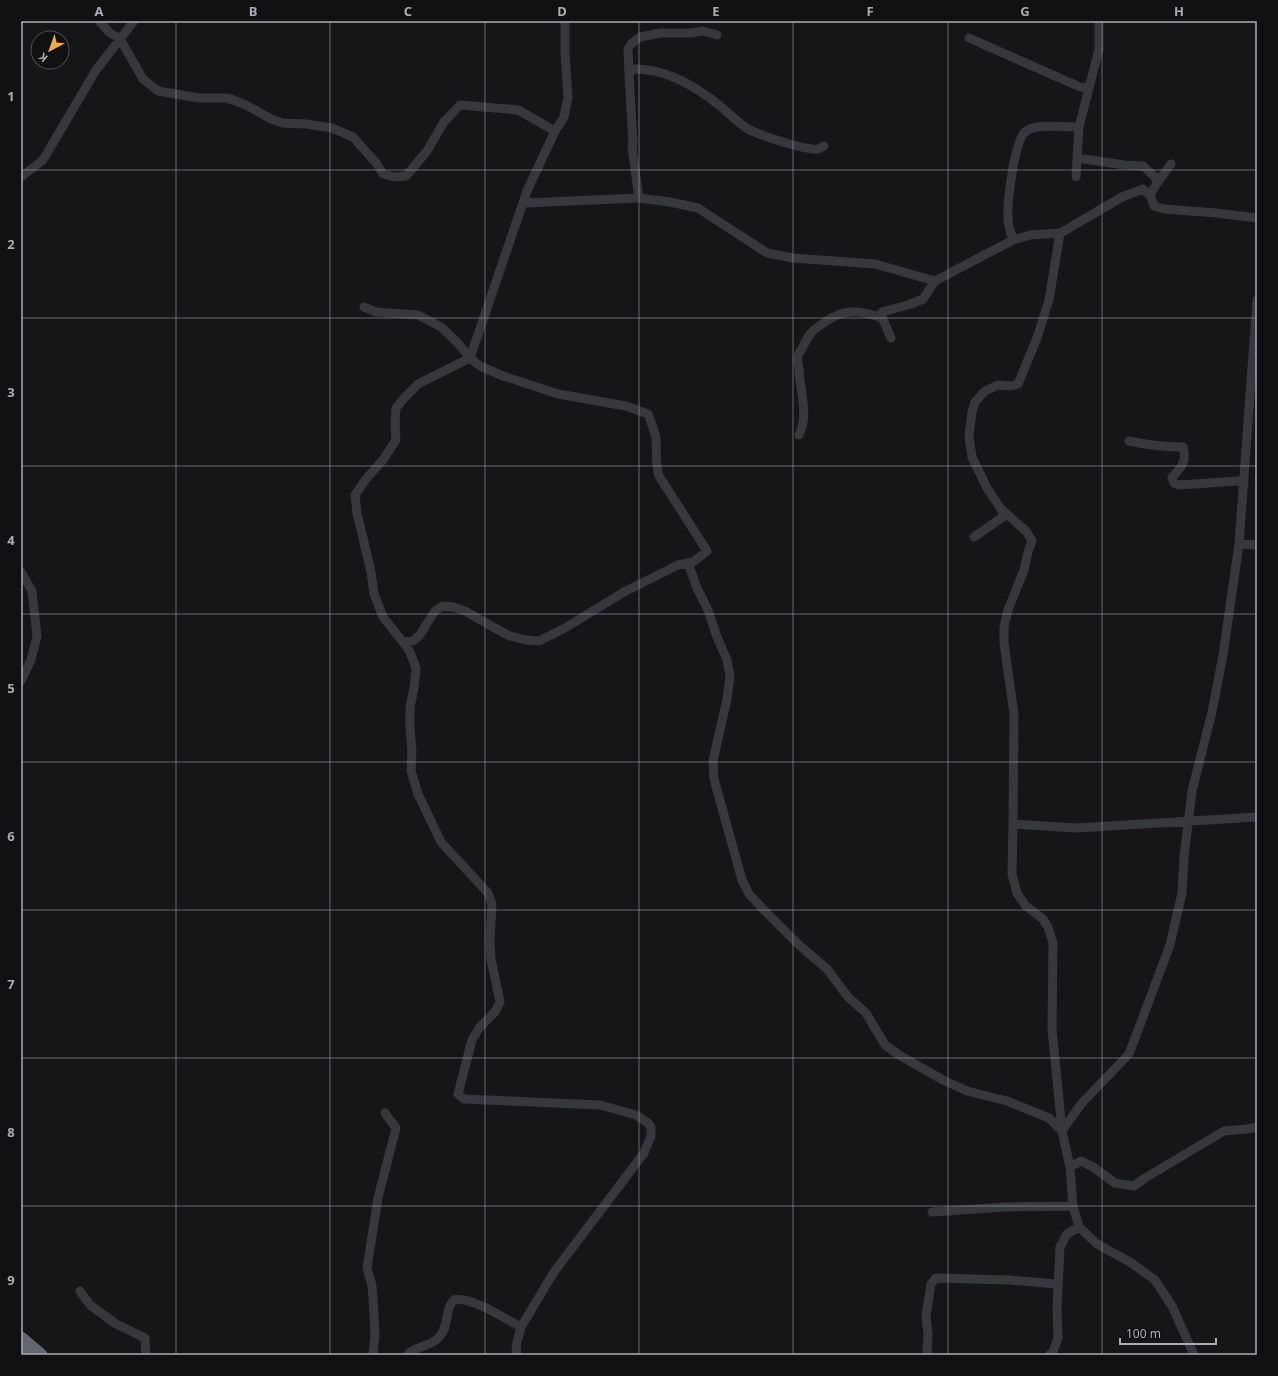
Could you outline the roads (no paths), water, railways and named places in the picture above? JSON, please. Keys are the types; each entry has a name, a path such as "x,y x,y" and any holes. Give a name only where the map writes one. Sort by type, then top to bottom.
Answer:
{"highway":[{"path":"21,1338 41,1355"},
{"path":"21,1352 24,1355"}],"street":[{"path":"99,21 109,32 120,39 143,79 158,91 199,98 228,98 246,104 271,119 283,123 306,124 332,128 353,137 377,164 383,174 395,177 406,176 427,151 444,122 460,105 518,110 555,131"},
{"path":"21,177 43,160 96,70 134,21"},
{"path":"517,1355 516,1346 521,1327 554,1272 644,1153 651,1136 651,1127 648,1123 636,1115 600,1105 464,1099 458,1094 472,1040 479,1028 495,1012 500,1002 491,959 490,942 492,904 488,893 441,842 418,794 411,772 412,751 410,729 410,707 416,668 410,652 383,617 374,594 372,572 357,513 355,495 366,479 383,460 396,440 396,408 404,397 418,384 470,358 527,191 555,131 564,117 568,97 565,54 565,21"},
{"path":"1076,177 1079,128 1099,49 1099,21"},
{"path":"639,198 632,148 633,144 627,60 628,49 640,36 661,32 691,33 703,31 717,35"},
{"path":"969,38 1080,87 1088,88"},
{"path":"628,74 631,70 636,68 658,71 673,76 700,91 748,129 799,146 818,149 824,146"},
{"path":"1013,240 1008,220 1010,193 1017,146 1025,131 1035,126 1079,128"},
{"path":"1077,158 1143,166 1156,177 1157,183"},
{"path":"1150,195 1157,183 1172,164"},
{"path":"891,338 882,318 882,312 923,299 936,281 1013,240 1030,235 1060,232 1122,197 1143,189 1150,195 1154,206 1164,210 1216,213 1257,218"},
{"path":"524,202 639,198 670,202 698,208 767,253 793,258 876,264 936,281"},
{"path":"1060,232 1049,300 1038,338 1018,384 1012,386 998,385 985,391 975,402 969,435 972,457 987,488 1001,509 1026,531 1032,541 1024,570 1008,610 1004,627 1004,643 1014,714 1012,874 1017,893 1024,905 1043,919 1048,927 1054,943 1052,1029 1062,1131 1070,1167 1073,1206 1079,1227 1097,1244 1130,1262 1155,1280 1172,1306 1194,1355"},
{"path":"1062,1131 1081,1104 1129,1054 1170,945 1182,893 1192,791 1212,712 1223,656 1239,544 1256,346 1257,300"},
{"path":"364,307 376,312 418,315 441,327 457,342 470,358 480,366 503,376 558,394 626,406 648,414 653,425 656,439 656,468 659,476 707,551 693,562 678,565 624,592 565,628 539,641 526,640 510,636 465,610 442,606 434,612 420,635 413,641 403,642"},
{"path":"799,435 802,428 804,404 799,377 798,357 806,339 813,329 830,318 848,312 861,311 882,318"},
{"path":"1129,441 1169,447 1183,447 1185,454 1184,461 1172,477 1174,483 1179,485 1238,481 1244,482"},
{"path":"974,537 1007,514"},
{"path":"1239,544 1257,545"},
{"path":"688,563 727,660 730,676 727,699 713,762 714,780 742,880 749,894 788,934 827,969 848,997 866,1012 885,1045 967,1092 1007,1101 1049,1118 1062,1131"},
{"path":"21,572 32,591 37,636 31,660 21,681"},
{"path":"1013,824 1076,828 1257,817"},
{"path":"373,1355 375,1335 374,1298 367,1268 378,1198 396,1128 386,1113"},
{"path":"1070,1167 1081,1161 1093,1167 1115,1183 1134,1186 1224,1131 1257,1128"},
{"path":"932,1212 1005,1207 1073,1206"},
{"path":"1049,1355 1053,1352 1058,1338 1056,1320 1060,1246 1067,1234 1079,1227"},
{"path":"929,1355 927,1351 928,1334 926,1316 931,1284 936,1278 1009,1280 1058,1284"},
{"path":"80,1290 90,1305 95,1309 116,1324 145,1338 146,1355"},
{"path":"406,1355 409,1352 439,1338 444,1330 449,1307 454,1300 460,1299 483,1307 521,1327"}]}
